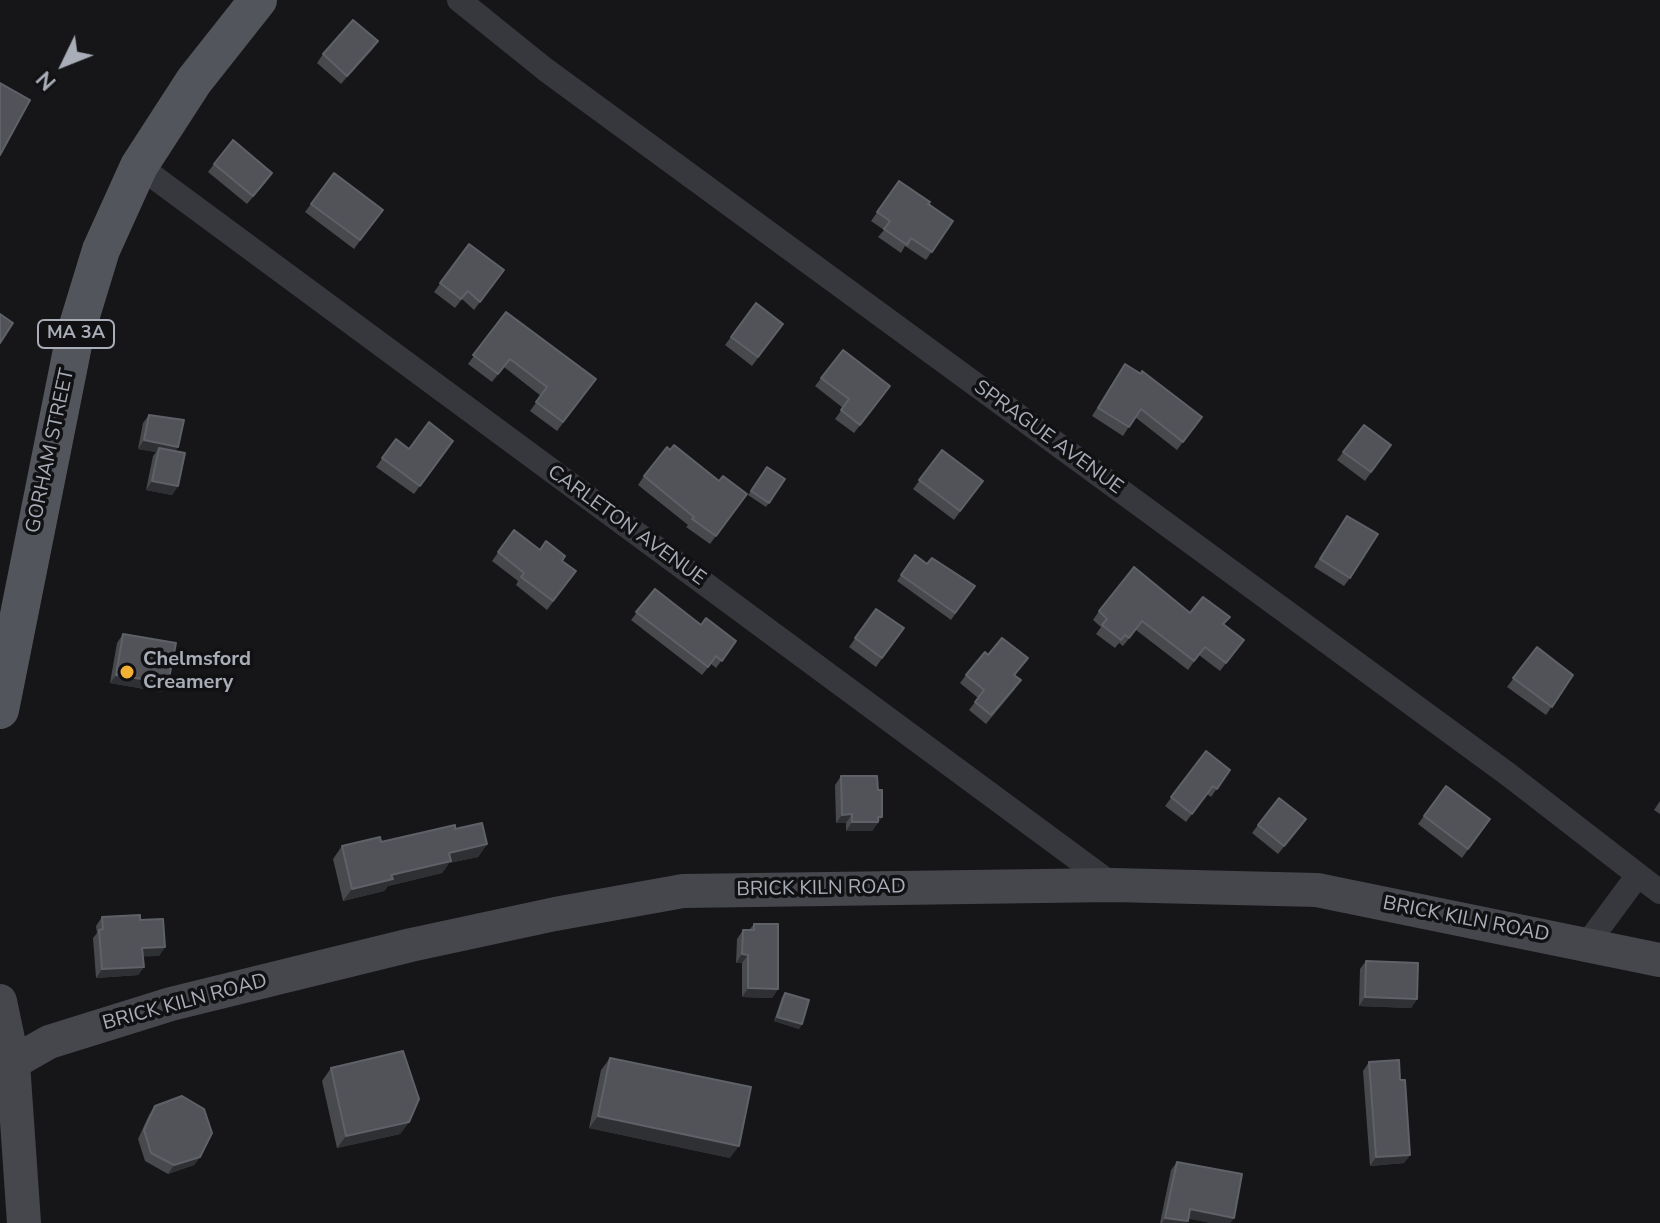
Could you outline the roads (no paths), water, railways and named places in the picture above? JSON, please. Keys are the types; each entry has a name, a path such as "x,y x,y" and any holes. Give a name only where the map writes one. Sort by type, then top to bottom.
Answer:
{"main road":[{"name":"GORHAM STREET","path":"0,710 75,335 101,250 139,166 194,81 258,0"}],"street":[{"name":"SPRAGUE AVENUE","path":"459,0 546,70 1509,775 1660,892"},
{"name":"CARLETON AVENUE","path":"139,166 1113,885"},
{"path":"1587,944 1638,875"},
{"name":"BRICK KILN ROAD","path":"7,1066 49,1042 171,1004 411,945 683,891 1113,885 1317,890 1660,960"},
{"path":"0,1001 24,1223"}],"place":[{"name":"Chelmsford Creamery","path":"127,672"}]}
